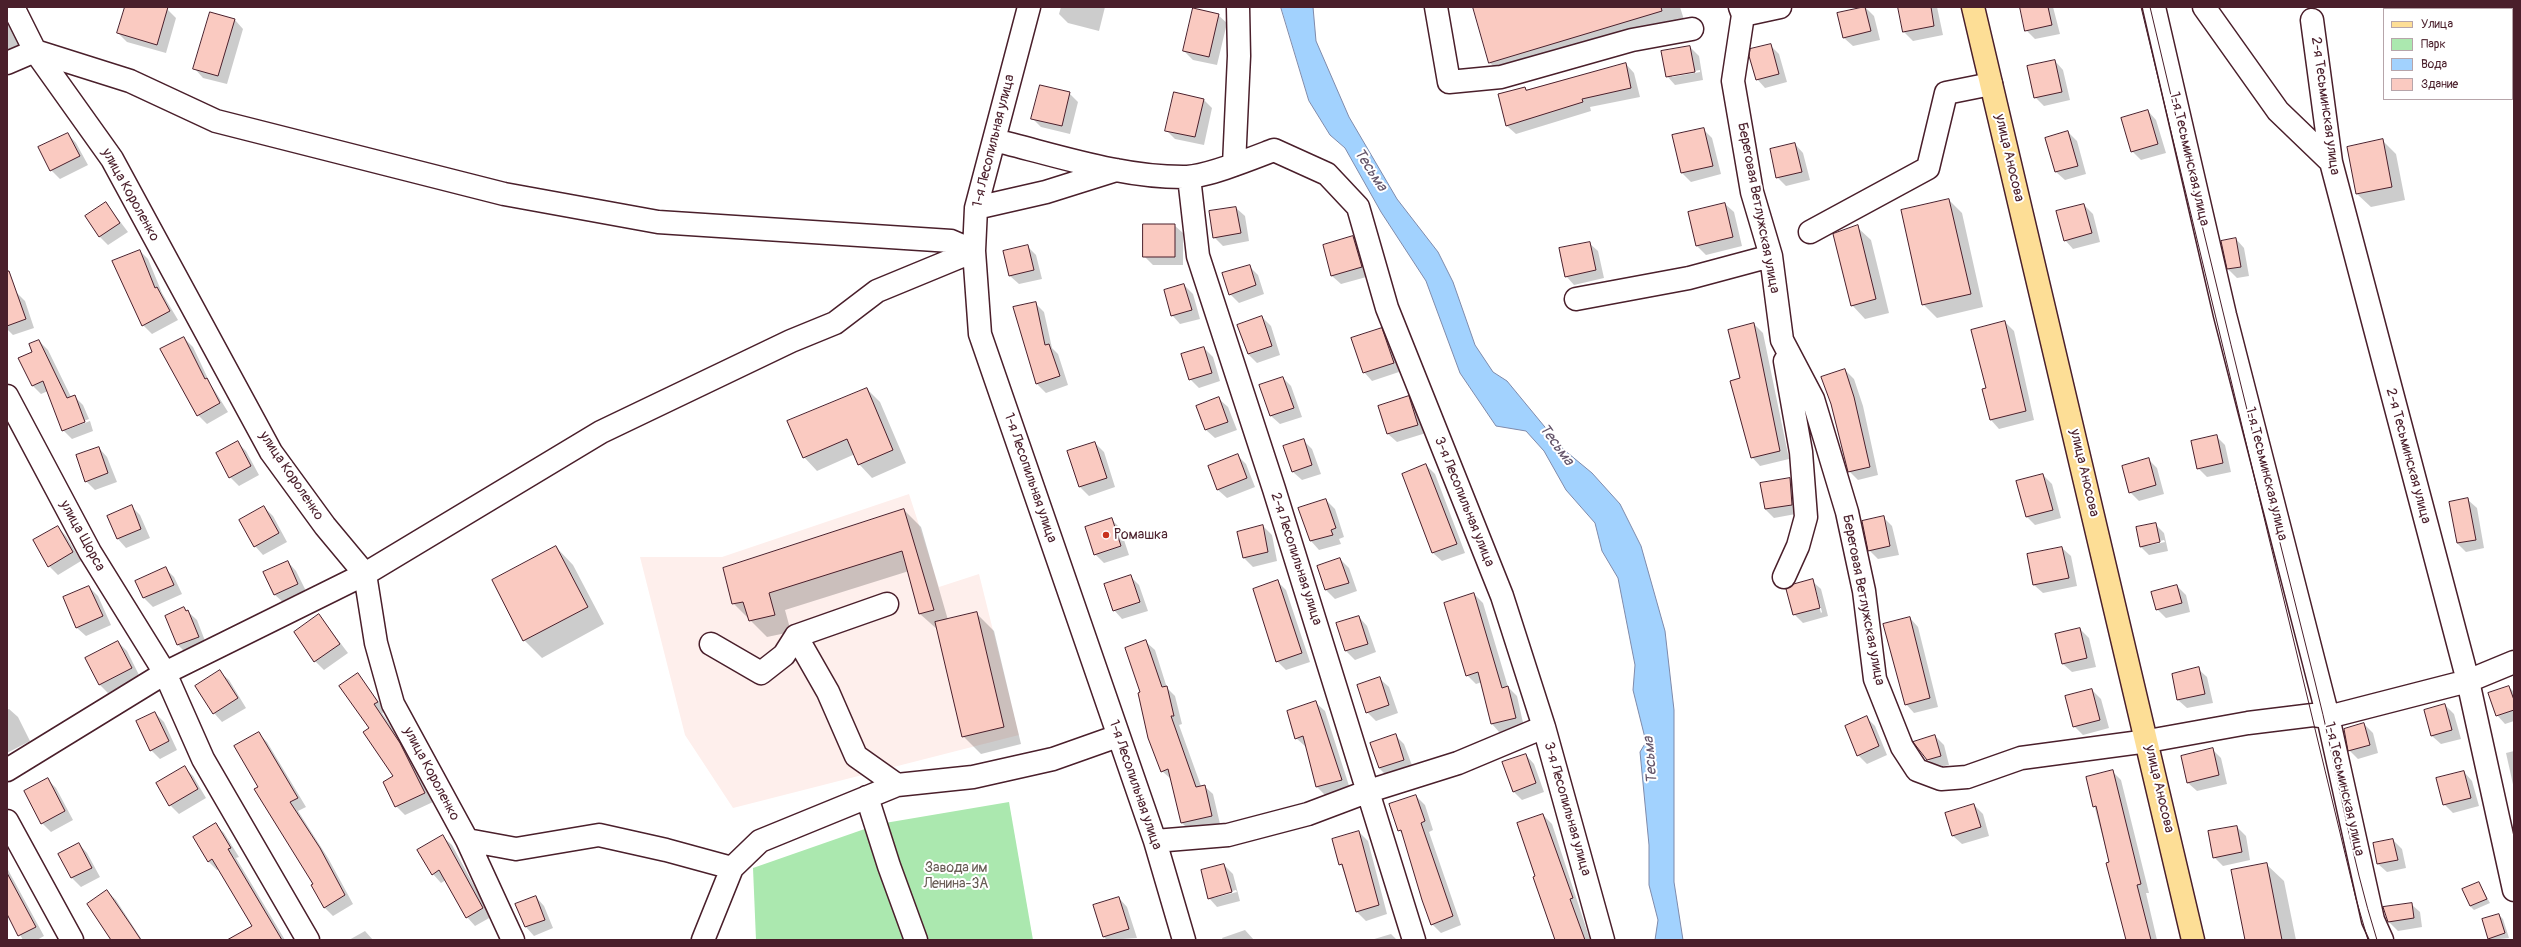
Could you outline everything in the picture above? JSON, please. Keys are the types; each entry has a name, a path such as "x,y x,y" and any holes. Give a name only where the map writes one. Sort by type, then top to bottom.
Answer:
{"main road":[{"name":"улица Аносова","path":"1973,7 2148,741 2193,940"}],"street":[{"name":"улица Короленко","path":"13,7 35,51 112,159 271,452 325,526 365,574 376,643 393,704 467,840 513,940"},
{"name":"1-я Лесопильная улица","path":"1029,7 976,208 974,252 980,334 1155,841 1184,940"},
{"path":"1234,165 1239,56 1238,7"},
{"path":"1436,7 1449,82 1501,77 1632,40 1692,29"},
{"path":"1742,11 1780,7"},
{"name":"1-я Тесьминская улица","path":"2154,7 2225,315 2328,717 2373,920 2382,940"},
{"path":"2204,7 2278,111 2331,162"},
{"name":"Береговая Ветлужская улица","path":"1742,11 1733,81 1752,192 1771,256 1782,340 1812,399 1846,512 1864,591 1876,679 1902,747 1917,770 1940,779 1967,777 2021,758 2148,741"},
{"name":"2-я Тесьминская улица","path":"2312,20 2331,162 2468,681 2514,890"},
{"path":"7,63 35,51 130,81 216,121 504,194 658,222 951,240 974,252"},
{"path":"1810,232 1928,168 1946,93 1991,84"},
{"path":"994,140 1116,170 1189,177"},
{"name":"3-я Лесопильная улица","path":"1189,177 1234,165 1274,150 1327,174 1358,207 1386,308 1502,596 1544,727 1603,940"},
{"path":"976,208 1046,192 1116,170"},
{"name":"2-я Лесопильная улица","path":"1189,177 1198,256 1369,791 1414,940"},
{"path":"7,770 165,673 365,574 601,432 791,341 835,323 877,291 974,252"},
{"path":"1576,299 1689,278 1771,256"},
{"path":"1782,340 1801,452 1806,517 1798,546 1784,577"},
{"name":"улица Щорса","path":"7,396 90,552 165,673 203,759 308,940"},
{"path":"711,644 761,673 784,655 796,636 887,604"},
{"path":"796,636 828,692 856,756 897,785"},
{"path":"2148,741 2248,723 2313,715 2328,717 2468,681 2514,662"},
{"path":"1155,841 1228,835 1308,814 1369,791 1458,763 1544,727"},
{"path":"703,940 732,868 760,842 897,785 973,777 1053,759 1118,736"},
{"path":"868,797 889,866 916,940"},
{"path":"7,821 72,940"},
{"path":"467,840 516,849 599,835 666,850 732,868"}],"shaded area":[{"path":"909,494 939,587 979,574 1019,735 733,808 685,735 640,557 722,557"}],"green space":[{"name":"Завода им Ленина-3А","path":"1009,802 1033,940 756,940 753,868 879,824"}],"water":[{"name":"Тесьма","path":"1281,7 1313,7 1316,41 1349,117 1397,199 1438,252 1453,282 1475,345 1493,372 1507,381 1563,449 1592,473 1620,504 1641,546 1665,631 1674,710 1674,882 1683,940 1655,940 1658,920 1649,885 1649,845 1640,752 1646,742 1633,690 1635,665 1618,578 1602,551 1595,523 1566,490 1544,451 1526,431 1496,426 1460,373 1426,281 1381,212 1345,148 1330,135 1309,101"}],"building":[{"path":"125,7 168,7 157,45 117,33"},
{"path":"1473,7 1661,7 1662,11 1489,63"},
{"path":"1865,7 1871,31 1843,38 1837,13"},
{"path":"1898,7 1931,7 1934,26 1903,32"},
{"path":"2020,7 2048,7 2052,25 2025,31"},
{"path":"1193,8 1219,14 1209,57 1183,51"},
{"path":"210,12 235,19 218,76 193,69"},
{"path":"1771,44 1779,74 1756,80 1749,56 1750,49"},
{"path":"1690,46 1695,72 1666,77 1661,51"},
{"path":"2055,60 2062,92 2034,98 2027,66"},
{"path":"1626,63 1631,88 1582,99 1583,102 1506,126 1498,94 1525,87 1526,90"},
{"path":"1040,85 1070,92 1062,126 1031,119"},
{"path":"1174,92 1204,99 1195,137 1165,131"},
{"path":"2148,110 2158,144 2131,152 2121,118"},
{"path":"1704,128 1713,166 1681,173 1672,135"},
{"path":"2068,131 2078,166 2055,172 2045,138"},
{"path":"68,133 80,156 50,171 38,147"},
{"path":"2383,139 2392,187 2356,194 2347,147"},
{"path":"1795,143 1802,172 1776,178 1770,149"},
{"path":"1949,199 1971,294 1922,305 1901,210"},
{"path":"106,202 120,223 99,237 85,216"},
{"path":"1725,203 1733,237 1696,246 1688,212"},
{"path":"2084,204 2092,233 2064,241 2056,211"},
{"path":"1236,207 1241,233 1213,238 1209,211"},
{"path":"1143,224 1175,224 1175,257 1143,257"},
{"path":"1858,225 1876,299 1851,306 1833,234"},
{"path":"1353,236 1362,267 1331,276 1323,245"},
{"path":"2236,238 2241,267 2227,269 2221,241"},
{"path":"1590,242 1596,270 1565,277 1559,248"},
{"path":"1028,245 1034,270 1009,276 1003,251"},
{"path":"140,250 155,288 157,287 170,311 142,326 112,261"},
{"path":"1250,265 1256,285 1229,295 1222,273"},
{"path":"7,271 9,271 26,319 7,326"},
{"path":"1184,284 1192,310 1171,316 1164,290"},
{"path":"1036,302 1045,345 1049,344 1060,376 1036,384 1013,307"},
{"path":"1262,316 1272,346 1248,354 1237,325"},
{"path":"2005,321 2026,411 1990,420 1982,389 1986,388 1971,330"},
{"path":"1754,323 1780,451 1751,458 1730,381 1740,378 1728,330"},
{"path":"1382,328 1394,363 1363,373 1351,338"},
{"path":"184,337 205,379 207,378 220,403 197,416 160,349"},
{"path":"39,340 67,398 75,395 85,422 62,431 43,381 32,386 18,358 32,352 29,344"},
{"path":"1204,347 1212,373 1189,380 1181,354"},
{"path":"1845,369 1854,397 1870,467 1848,472 1831,404 1821,377"},
{"path":"1283,377 1294,408 1270,416 1259,385"},
{"path":"867,388 893,450 858,465 847,439 803,458 787,421"},
{"path":"1409,396 1418,425 1387,434 1378,406"},
{"path":"1219,397 1228,422 1205,430 1196,406"},
{"path":"2217,435 2223,463 2197,469 2191,441"},
{"path":"1304,439 1312,465 1292,472 1283,446"},
{"path":"238,441 251,466 229,478 216,453"},
{"path":"1095,442 1107,478 1079,487 1067,451"},
{"path":"99,447 108,473 85,482 76,455"},
{"path":"1238,454 1247,478 1217,490 1208,466"},
{"path":"2149,458 2156,485 2129,493 2122,466"},
{"path":"1426,464 1457,544 1432,553 1402,474"},
{"path":"2043,474 2053,510 2026,517 2016,481"},
{"path":"1790,478 1792,505 1765,509 1760,483"},
{"path":"2468,498 2476,540 2457,543 2449,502"},
{"path":"1326,499 1336,528 1331,530 1333,535 1310,541 1298,508"},
{"path":"132,505 141,529 117,539 107,516"},
{"path":"264,506 279,533 254,547 239,520"},
{"path":"904,509 934,610 919,614 902,551 769,593 775,615 749,621 743,602 732,604 723,568"},
{"path":"1884,516 1890,546 1868,551 1862,521"},
{"path":"1112,518 1121,546 1094,555 1085,527"},
{"path":"2156,523 2160,542 2140,547 2136,527"},
{"path":"1263,525 1268,552 1243,558 1237,532"},
{"path":"58,526 73,552 48,567 33,540"},
{"path":"556,546 588,607 523,641 492,580"},
{"path":"2062,547 2069,578 2033,585 2027,554"},
{"path":"1340,558 1349,583 1325,590 1317,566"},
{"path":"288,561 298,584 274,595 263,572"},
{"path":"166,567 174,585 143,598 135,581"},
{"path":"1131,575 1140,602 1113,611 1104,584"},
{"path":"1813,579 1820,608 1793,615 1786,589 1794,584"},
{"path":"1278,580 1302,653 1276,662 1253,589"},
{"path":"2177,585 2182,603 2156,610 2151,592"},
{"path":"89,586 103,616 76,628 63,597"},
{"path":"1474,593 1502,688 1508,686 1516,718 1491,724 1478,672 1466,676 1444,603"},
{"path":"184,607 186,611 188,610 199,637 177,645 165,616"},
{"path":"977,612 1004,727 962,737 935,622"},
{"path":"319,614 340,644 314,662 294,632"},
{"path":"1359,616 1368,644 1345,651 1336,623"},
{"path":"1910,617 1930,698 1905,705 1883,624"},
{"path":"2080,628 2087,658 2062,664 2055,634"},
{"path":"1146,640 1162,687 1167,686 1174,716 1171,716 1196,787 1205,785 1212,816 1181,823 1168,769 1161,772 1148,738 1138,693 1140,692 1125,648"},
{"path":"118,641 132,668 99,685 85,658"},
{"path":"2199,667 2205,694 2177,700 2172,674"},
{"path":"220,670 238,698 213,714 195,686"},
{"path":"358,673 378,702 374,704 400,743 425,793 395,807 383,782 393,776 363,732 369,728 339,686"},
{"path":"1380,677 1389,705 1366,713 1357,685"},
{"path":"2509,686 2514,700 2514,710 2496,716 2488,693"},
{"path":"2092,689 2100,720 2073,727 2065,696"},
{"path":"1316,701 1342,780 1316,787 1303,736 1295,739 1287,711"},
{"path":"2445,704 2452,730 2431,736 2424,710"},
{"path":"155,712 169,741 150,751 136,721"},
{"path":"1867,716 1879,746 1857,756 1845,726"},
{"path":"2364,723 2370,745 2348,751 2344,729"},
{"path":"259,732 298,798 290,802 320,848 345,895 324,908 311,885 313,884 254,789 258,787 234,746"},
{"path":"1396,734 1404,760 1379,768 1370,743"},
{"path":"1935,735 1941,756 1927,760 1913,742"},
{"path":"2213,748 2219,775 2187,783 2181,756"},
{"path":"1526,754 1536,783 1513,792 1502,762"},
{"path":"185,766 198,789 169,806 156,783"},
{"path":"2113,770 2141,884 2137,885 2151,940 2126,940 2106,863 2109,862 2096,806 2093,807 2086,777"},
{"path":"2464,771 2471,798 2443,805 2436,778"},
{"path":"48,778 65,811 41,824 24,791"},
{"path":"1416,795 1425,821 1421,823 1453,916 1431,925 1401,830 1398,831 1389,804"},
{"path":"1974,804 1981,827 1952,836 1945,813"},
{"path":"1543,814 1573,898 1570,899 1585,940 1555,940 1533,877 1535,876 1517,823"},
{"path":"216,823 231,848 228,849 282,940 227,940 252,926 212,859 208,862 193,837"},
{"path":"2237,826 2242,852 2213,858 2208,831"},
{"path":"1359,831 1379,905 1356,912 1342,864 1339,865 1332,839"},
{"path":"443,835 483,908 466,918 439,870 432,875 417,850"},
{"path":"2393,839 2398,860 2377,864 2373,843"},
{"path":"79,843 92,868 71,878 58,854"},
{"path":"2267,863 2282,940 2245,940 2231,870"},
{"path":"1224,864 1232,892 1208,899 1201,870"},
{"path":"7,873 36,927 18,936 7,914"},
{"path":"2479,882 2487,899 2470,906 2462,889"},
{"path":"107,890 141,940 111,940 87,904"},
{"path":"536,896 545,920 525,927 515,904"},
{"path":"1119,897 1129,929 1103,937 1093,905"},
{"path":"2412,903 2414,918 2388,922 2383,907"},
{"path":"2499,914 2505,933 2488,939 2482,919"}],"tram line":[{"path":"2141,7 2356,899 2368,940"},
{"path":"2150,7 2231,345 2323,714 2351,844 2367,908 2377,940"}],"place":[{"name":"Ромашка","path":"1106,535"}]}
